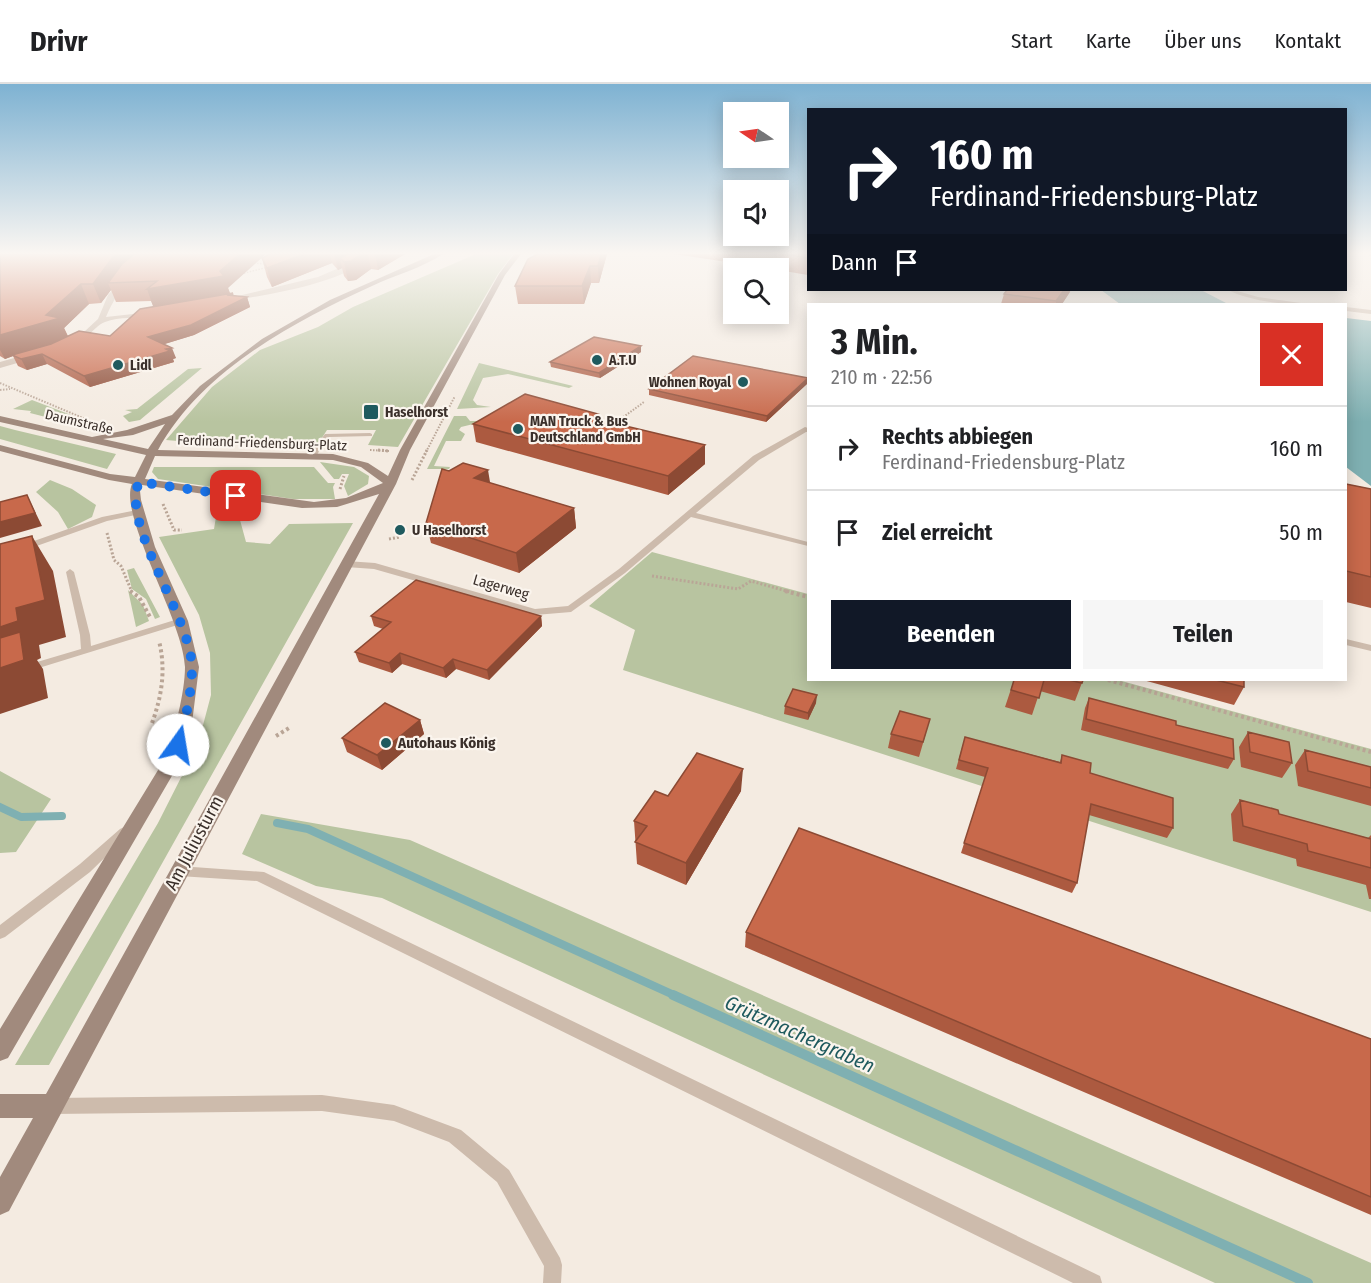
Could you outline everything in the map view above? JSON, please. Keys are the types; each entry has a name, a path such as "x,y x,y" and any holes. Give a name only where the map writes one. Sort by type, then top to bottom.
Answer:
{"main road":[{"path":"0,1050 174,758 183,731 192,667 181,621 149,547 137,512 134,492 151,453 175,417 212,381 294,324 319,310"},
{"name":"Am Juliusturm","path":"0,1202 482,310"},
{"path":"78,438 129,433 175,417"},
{"name":"Daumstraße","path":"0,419 151,453"},
{"path":"0,448 81,471 139,482 314,506 358,500 390,484"},
{"name":"Ferdinand-Friedensburg-Platz","path":"151,453 311,457 356,461 373,468 390,484"},
{"path":"0,1106 52,1106"}],"street":[{"path":"87,334 101,320 105,310"},
{"path":"101,320 160,312"},
{"path":"0,365 53,349 87,334 140,316"}],"lane":[{"path":"1354,310 1371,312"},
{"name":"Lagerweg","path":"346,564 375,566 535,612 571,609 756,458 807,430"},
{"path":"311,457 327,435 370,435"},
{"path":"0,556 111,518 137,512"},
{"path":"690,514 807,544"},
{"path":"70,572 85,635 86,649"},
{"path":"0,677 181,621"},
{"path":"1347,642 1371,648"},
{"path":"0,933 85,868 138,820"},
{"path":"179,871 259,876 1093,1283"},
{"path":"52,1106 322,1103 394,1113 455,1136 503,1176 553,1265 552,1283"}],"path":[{"path":"0,383 103,426"},
{"path":"0,390 10,389"},
{"path":"412,481 458,391"},
{"path":"610,427 644,402"},
{"path":"163,504 174,530 182,529"},
{"path":"111,518 112,522 105,527 114,560 121,566"},
{"path":"652,576 738,590 751,581 807,597"},
{"path":"1112,681 1371,752"}],"green space":[{"path":"348,310 477,310 398,447 368,445 376,430 327,430 318,444 202,443 166,440 212,387 260,350 318,327"},
{"path":"479,363 573,386 569,388 508,374 483,378 473,400 477,405 491,407 457,409"},
{"path":"202,368 140,420 129,422 123,416 132,412 125,410 137,409 188,369"},
{"path":"32,400 102,427 93,429 30,413 31,411 13,409"},
{"path":"454,416 466,416 470,421 486,421 461,427 459,430 465,434 461,441 446,441 434,466 450,467 449,469 427,469"},
{"path":"0,426 116,454 107,469 0,439"},
{"path":"320,462 354,467 369,476 368,484 348,496 344,486 349,474 342,474 339,479 334,479"},
{"path":"154,467 314,467 328,483 335,483 333,487 335,499 293,499 158,479 152,472"},
{"path":"50,480 72,489 96,505 92,517 68,529 58,512 36,492"},
{"path":"216,517 240,520 246,542 270,544 289,524 353,523 49,1065 15,1065 158,823 198,744 211,695 210,653 199,615 159,537 214,529"},
{"path":"652,552 807,594 807,681 1122,681 1371,749 1371,912 623,670 635,630 589,606"},
{"path":"134,568 160,617 155,619 146,599 132,589 127,570"},
{"path":"128,590 143,605 149,621 136,627"},
{"path":"0,771 51,799 16,852 0,853"},
{"path":"261,814 410,840 1371,1263 1371,1283 1215,1283 382,898 316,886 242,854"}],"water":[{"path":"1347,318 1371,321 1371,486 1347,468"}],"building":[{"path":"0,310 52,310 46,315 60,318 0,335"},
{"path":"139,310 221,310 191,325 148,337 172,348 166,349 170,351 84,376 42,354 21,359 12,355 51,344 79,331 110,336"},
{"path":"594,337 641,346 599,373 550,362"},
{"path":"693,356 807,378 767,416 649,389"},
{"path":"525,394 598,414 592,418 705,445 668,476 473,424"},
{"path":"463,463 488,470 474,478 574,508 516,553 426,523 442,469 449,471"},
{"path":"1347,484 1371,489 1371,577 1347,571"},
{"path":"27,495 35,513 0,522 0,502"},
{"path":"32,536 45,600 16,608 18,621 0,627 0,544"},
{"path":"416,580 541,616 487,670 453,659 443,668 400,653 389,663 355,652 391,622 371,616"},
{"path":"20,632 24,660 0,668 0,638"},
{"path":"1014,681 1044,681 1039,698 1011,690"},
{"path":"1220,681 1244,681 1244,687"},
{"path":"793,689 817,695 808,713 785,706"},
{"path":"1089,698 1176,721 1176,725 1233,739 1234,759 1086,719"},
{"path":"385,703 420,720 377,755 342,738"},
{"path":"900,711 930,719 923,742 891,734"},
{"path":"1248,732 1289,742 1292,763 1250,752"},
{"path":"965,737 1061,763 1062,755 1091,763 1090,773 1173,798 1173,828 1091,804 1077,883 964,843 988,768 959,760"},
{"path":"1305,750 1371,767 1371,788 1308,771"},
{"path":"697,753 743,769 686,863 635,842 647,826 634,821 655,791 668,796"},
{"path":"1240,800 1278,810 1279,814 1371,839 1371,868 1308,851 1307,844 1243,826"},
{"path":"799,828 1371,1039 1371,1197 746,932"}],"waterway":[{"name":"Grützmachergraben","path":"0,807 21,817 62,816"},
{"name":"Grützmachergraben","path":"277,823 308,829 676,996"},
{"name":"Grützmachergraben","path":"673,995 1308,1283"}],"place":[{"name":"A.T.U","path":"597,360"},
{"name":"Lidl","path":"118,365"},
{"name":"Wohnen Royal","path":"743,382"},
{"name":"Haselhorst","path":"371,412"},
{"name":"MAN Truck & Bus Deutschland GmbH","path":"518,429"},
{"name":"U Haselhorst","path":"400,530"},
{"name":"Autohaus König","path":"386,743"}],"route":[{"path":"178,745 183,731 192,667 181,621 149,547 137,512 134,492 139,482 236,496"}]}
